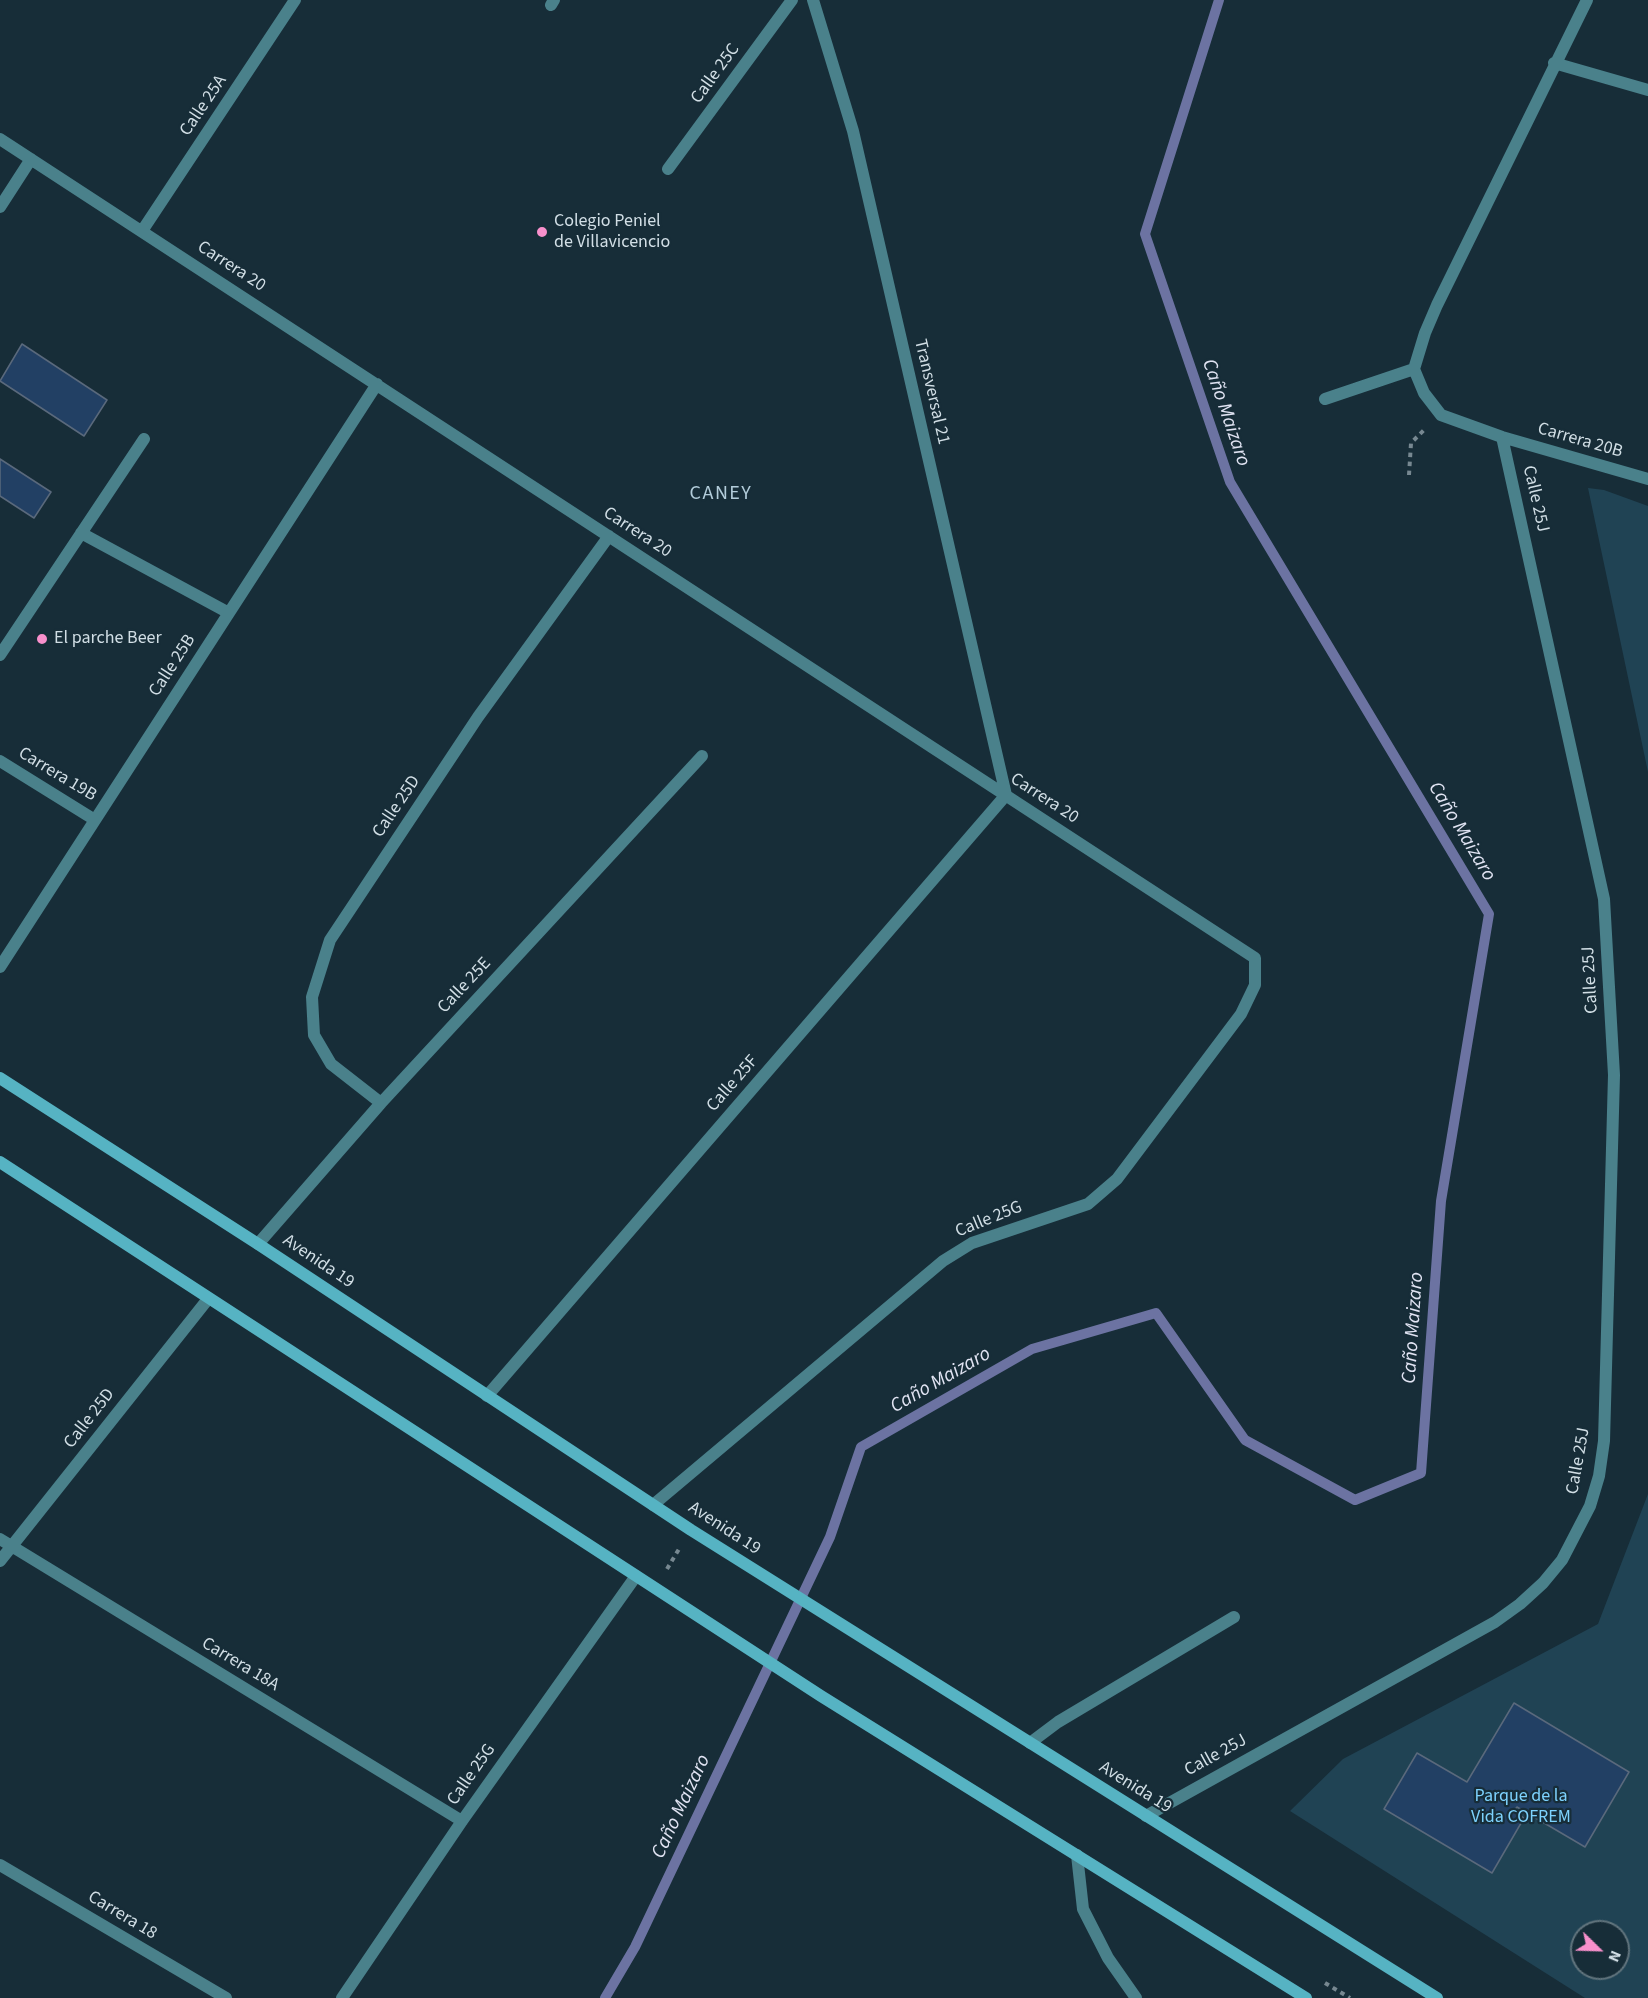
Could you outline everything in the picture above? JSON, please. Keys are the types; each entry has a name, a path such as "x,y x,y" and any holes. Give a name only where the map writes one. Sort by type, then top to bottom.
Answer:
{"main road":[{"name":"Avenida 19","path":"0,1078 258,1244 691,1530 1437,1998"},
{"path":"0,1162 636,1576 657,1587 821,1696 1306,1998"}],"street":[{"name":"Calle 25A","path":"142,231 295,0"},
{"name":"Calle 25C","path":"668,169 792,0"},
{"name":"Transversal 21","path":"813,0 853,131 1006,795"},
{"path":"1502,437 1441,415 1424,393 1414,369 1425,333 1437,305 1554,63 1587,0"},
{"path":"1554,63 1648,90"},
{"name":"Carrera 20","path":"0,139 1255,958"},
{"path":"0,207 30,159"},
{"path":"1325,399 1414,369"},
{"name":"Calle 25B","path":"0,967 377,384"},
{"name":"Carrera 20B","path":"1502,437 1648,479"},
{"name":"Calle 25J","path":"1146,1816 1496,1622 1520,1604 1562,1560 1586,1515 1599,1476 1604,1441 1614,1075 1604,899 1502,437"},
{"path":"0,655 144,439"},
{"path":"81,533 229,613"},
{"name":"Calle 25D","path":"381,1103 331,1064 314,1035 312,997 330,940 478,717 609,536"},
{"name":"Calle 25E","path":"258,1244 381,1103 702,756"},
{"name":"Carrera 19B","path":"0,761 96,820"},
{"name":"Calle 25F","path":"487,1396 1006,795"},
{"name":"Calle 25G","path":"653,1505 943,1261 972,1243 1088,1204 1118,1179 1240,1014 1254,985 1255,958"},
{"name":"Calle 25D","path":"0,1561 208,1299"},
{"name":"Carrera 18A","path":"0,1539 462,1821"},
{"name":"Calle 25G","path":"342,1998 462,1821 636,1576"},
{"path":"1030,1743 1058,1722 1234,1617"},
{"path":"1077,1856 1083,1910 1108,1958 1136,1998"},
{"name":"Carrera 18","path":"0,1865 226,1998"}],"path":[{"path":"1409,475 1411,443 1441,415"},
{"path":"657,1587 691,1530"}],"green space":[{"path":"1588,488 1604,490 1648,506 1648,772"},
{"name":"Parque de la Vida COFREM","path":"1648,1494 1648,1998 1585,1998 1290,1811 1343,1759 1598,1624"}],"building":[{"path":"22,344 107,400 84,436 0,381"},
{"path":"0,459 51,492 34,518 0,496"},
{"path":"1514,1703 1629,1772 1585,1847 1517,1807 1513,1812 1524,1818 1492,1873 1384,1809 1417,1753 1467,1782"}],"waterway":[{"name":"Caño Maizaro","path":"605,1998 635,1947 830,1537 861,1447 1032,1349 1156,1313 1245,1440 1355,1500 1421,1473 1441,1201 1489,914 1230,482 1145,234 1219,0"}],"place":[{"name":"Colegio Peniel de Villavicencio","path":"542,232"},
{"name":"El parche Beer","path":"42,639"}],"district":[{"name":"CANEY","path":"721,495"}]}
